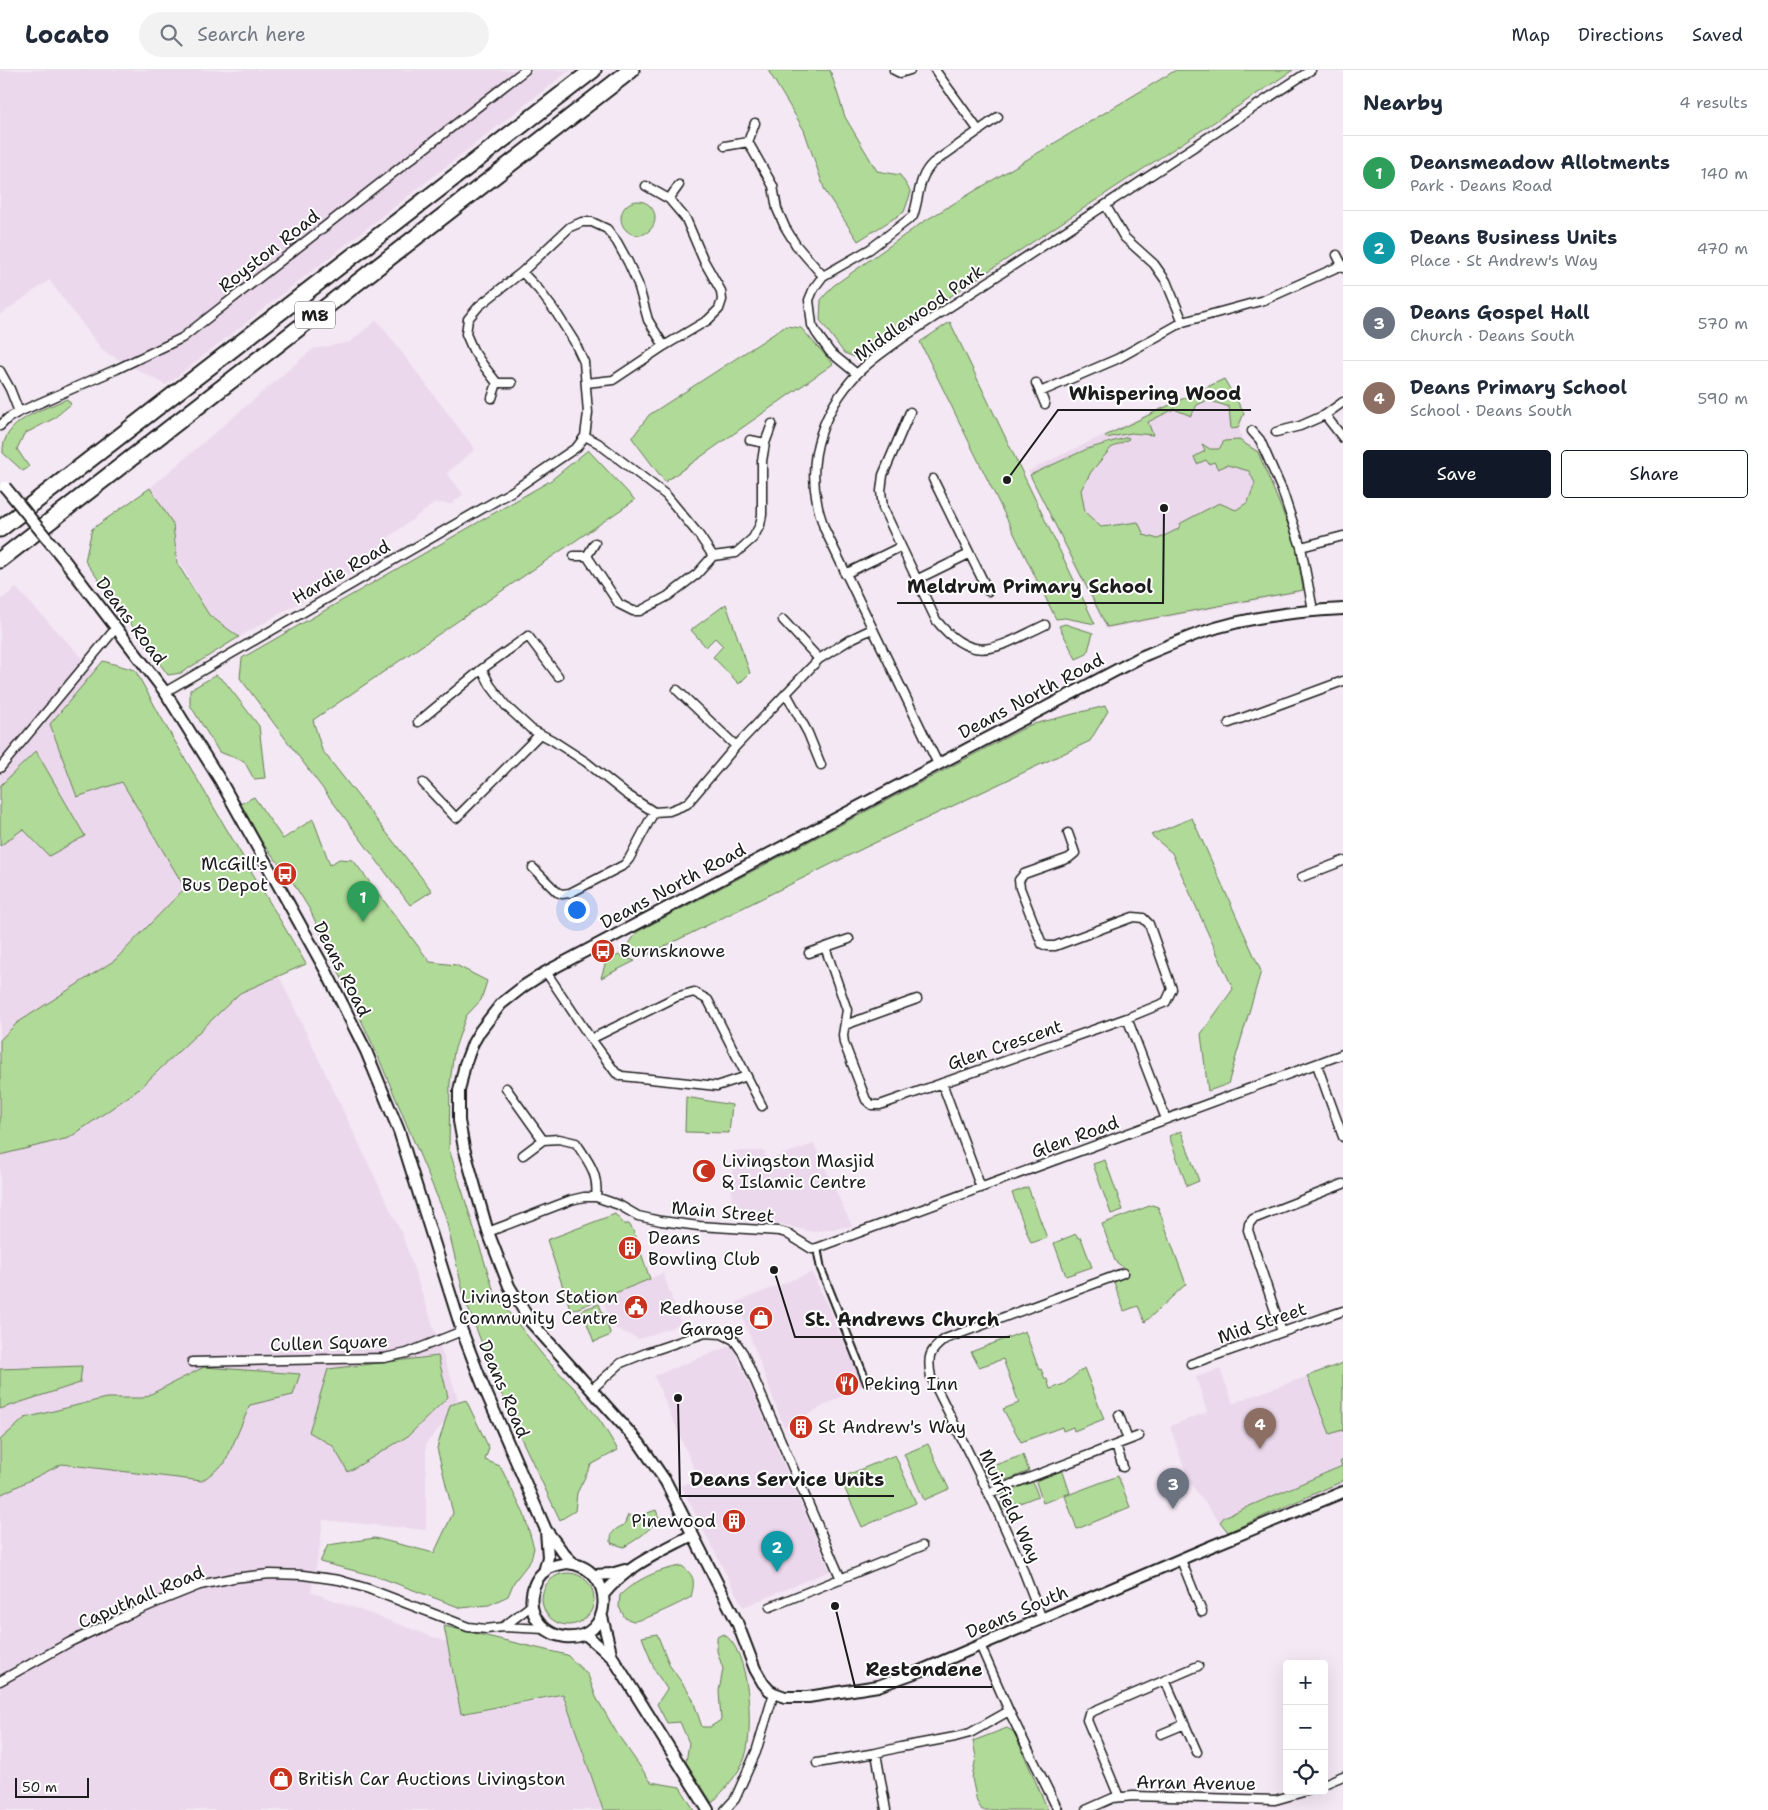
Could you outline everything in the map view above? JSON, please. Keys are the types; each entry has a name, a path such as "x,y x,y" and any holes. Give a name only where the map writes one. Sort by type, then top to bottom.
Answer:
{"highway":[{"name":"M8","path":"0,529 592,70"},
{"name":"M8","path":"0,560 631,70"}],"street":[{"name":"Royston Road","path":"0,426 4,419 182,338 526,70"},
{"path":"894,70 900,73 910,70"},
{"path":"934,70 979,131"},
{"name":"Middlewood Park","path":"938,764 824,528 817,502 814,476 816,451 822,427 837,399 857,374 880,354 907,335 1311,70"},
{"path":"857,374 830,352 812,325 809,300 814,288 824,276 870,248 913,216 920,181 925,170 998,117"},
{"path":"755,123 748,142 773,186 777,209 785,227 796,245 824,276"},
{"path":"725,146 748,142"},
{"path":"669,199 678,185"},
{"path":"586,383 613,380 623,375 664,346 708,320 719,310 722,300 721,291 704,261 686,219 669,199 646,186"},
{"path":"1106,206 1124,237 1154,264 1166,281 1183,322"},
{"path":"497,382 473,350 466,334 468,319 479,306 522,272 570,226 582,222 592,222 607,229 617,242 638,284 648,320 664,346"},
{"path":"1040,392 1117,359 1183,322 1264,300 1342,267 1337,255"},
{"path":"522,272 540,290 574,341 584,362 588,413 585,436 598,443 663,492 713,556"},
{"path":"0,371 10,389 19,412"},
{"path":"497,382 512,382"},
{"path":"492,398 497,382"},
{"path":"1036,383 1045,404"},
{"path":"1276,432 1300,426 1325,415 1343,402"},
{"path":"910,412 895,443 883,475 881,491 883,508 936,620 947,634 962,645 978,649 995,648 1045,624"},
{"path":"1325,415 1343,438"},
{"path":"587,556 619,604 633,611 652,605 668,596 697,574 713,556 736,553 753,538 760,525 762,514 762,461 765,443 772,424"},
{"path":"1252,431 1260,440 1282,490 1301,547 1313,610"},
{"name":"Hardie Road","path":"165,692 533,478 577,447 585,436"},
{"path":"750,440 765,443"},
{"path":"933,479 988,591"},
{"name":"Deans Road","path":"3,484 165,692 220,780 326,970 366,1051 399,1131 462,1331 482,1383 546,1530 573,1563"},
{"path":"1301,547 1343,536"},
{"path":"587,556 595,543"},
{"path":"845,574 900,547"},
{"path":"916,580 969,554"},
{"path":"574,556 587,556"},
{"name":"Deans North Road","path":"692,1535 666,1482 640,1444 530,1321 509,1286 488,1232 464,1148 459,1121 459,1092 465,1064 480,1030 501,1004 546,972 1143,656 1202,633 1256,618 1313,610 1343,609"},
{"path":"783,620 819,659"},
{"path":"0,768 116,628"},
{"path":"482,669 490,685 506,706 531,729 586,762 626,794 654,812 669,811 687,804 736,746 819,659 851,639 872,629"},
{"path":"418,722 482,669 528,636 558,676"},
{"path":"1229,723 1343,681"},
{"path":"677,690 736,746"},
{"path":"786,693 808,733 821,765"},
{"path":"423,783 456,818 540,734"},
{"path":"533,868 557,892 562,894 570,893 624,865 654,812"},
{"name":"Glen Crescent","path":"981,1188 942,1083 1127,1018 1166,1002 1172,989 1149,924 1142,918 1133,918 1055,946 1042,944 1020,888 1019,880 1024,874 1069,858 1075,853 1068,833"},
{"path":"1302,876 1343,861"},
{"path":"809,953 849,939"},
{"path":"825,947 846,1010 844,1043 866,1100 872,1105 880,1105 942,1083"},
{"path":"546,972 590,1039 616,1074 718,1086 747,1076"},
{"path":"590,1039 676,997 694,992 708,1000 719,1018 762,1106"},
{"path":"845,1025 917,999"},
{"path":"1127,1018 1166,1119"},
{"name":"Glen Road","path":"818,1248 1343,1054"},
{"path":"1317,1065 1343,1137"},
{"path":"506,1088 543,1140"},
{"path":"513,1112 521,1107"},
{"path":"523,1155 543,1140 559,1139 576,1143 590,1164 597,1185 596,1197"},
{"path":"1282,1332 1248,1230 1249,1224 1253,1219 1343,1184"},
{"name":"Main Street","path":"488,1232 571,1200 596,1197 620,1205 638,1216 699,1226 779,1231 786,1233 812,1249 818,1248"},
{"path":"818,1248 821,1269 867,1383"},
{"name":"Muirfield Way","path":"1042,1618 1018,1557 989,1493 930,1377 929,1358 934,1348 945,1339 1123,1272"},
{"name":"Mid Street","path":"1191,1364 1343,1311"},
{"name":"Cullen Square","path":"192,1362 384,1358 407,1353 462,1331"},
{"path":"591,1390 621,1363 690,1337 705,1333 722,1334 734,1340 743,1353 841,1579"},
{"path":"1119,1415 1128,1440"},
{"path":"989,1493 1139,1436"},
{"path":"1116,1445 1124,1467"},
{"name":"Deans South","path":"774,1693 785,1697 808,1696 878,1686 920,1671 1343,1492"},
{"name":"Deans Road","path":"544,1572 548,1557 546,1530"},
{"path":"603,1595 628,1570 692,1535 737,1622 755,1669 763,1683 774,1693 756,1752 735,1799 725,1810"},
{"path":"770,1607 922,1546"},
{"path":"1181,1560 1202,1612"},
{"path":"602,1617 585,1634 572,1637 557,1636 538,1622 532,1606 533,1588 544,1572 559,1564 573,1563 582,1565 595,1575 602,1586 602,1617 613,1658 708,1810"},
{"path":"595,1575 612,1574 628,1570"},
{"name":"Caputhall Road","path":"0,1681 70,1642 160,1600 200,1585 233,1578 261,1575 303,1575 338,1580 369,1589 468,1627 486,1629 504,1627 545,1629"},
{"path":"504,1627 532,1606"},
{"path":"585,1634 613,1658"},
{"path":"980,1645 1009,1710 1058,1810"},
{"path":"1119,1798 1088,1720 1089,1713 1198,1666"},
{"path":"1165,1680 1197,1752"},
{"path":"817,1763 876,1753 970,1733 1009,1710"},
{"path":"1161,1734 1185,1724"},
{"path":"876,1753 886,1810"},
{"path":"1328,1782 1343,1776"},
{"name":"Arran Avenue","path":"1086,1810 1113,1798 1133,1796 1275,1800 1292,1795"}],"shaded area":[{"path":"0,70 570,70 166,385 103,351 49,280 0,315"},
{"path":"377,320 475,449 447,473 463,494 452,504 435,503 390,536 376,559 239,637 209,615 177,557 173,524 150,488 313,349 350,342"},
{"path":"1224,378 1245,413 1239,427 1242,440 1259,451 1297,544 1305,591 1106,629 1028,471"},
{"path":"16,588 173,753 402,1234 460,1405 426,1443 426,1530 323,1520 311,1592 447,1642 461,1715 563,1695 602,1810 0,1810 0,600"},
{"path":"814,1144 852,1226 813,1232 731,1212 733,1151 765,1151 766,1160"},
{"path":"812,1272 863,1385 784,1427 737,1302"},
{"path":"663,1273 681,1324 639,1339 612,1327 602,1298"},
{"path":"732,1345 830,1571 743,1607 681,1486 698,1478 654,1376"},
{"path":"1220,1369 1233,1403 1316,1373 1343,1434 1343,1484 1283,1512 1228,1533 1189,1482 1170,1426 1207,1412 1196,1377"}],"green space":[{"path":"768,70 830,70 845,117 877,171 900,175 911,192 904,212 858,241 825,191 804,130"},
{"path":"1176,70 1293,70 857,358 844,353 820,320 821,300 833,286 923,222"},
{"path":"638,201 650,206 655,218 650,230 638,235 626,230 621,218 626,206"},
{"path":"950,322 1095,624 1065,618 1056,619 920,342"},
{"path":"786,326 801,328 833,364 665,482 632,438 649,415"},
{"path":"1224,379 1244,413 1238,428 1231,429 1229,407 1208,400 1197,405 1191,416 1174,409 1148,422 1153,435 1131,433 1106,438 1105,436"},
{"path":"67,399 71,404 53,419 24,434 17,449 29,467 23,471 3,453 4,442 9,432 16,424 36,412"},
{"path":"1128,437 1129,439 1111,448 1091,472 1081,490 1085,512 1101,527 1138,522 1144,535 1158,539 1178,529 1181,523 1219,503 1236,510 1248,502 1255,483 1249,471 1227,465 1218,469 1214,462 1209,464 1206,460 1197,464 1194,457 1205,451 1202,444 1210,449 1219,449 1224,441 1239,440 1258,452 1296,544 1303,590 1107,627 1030,475 1087,449"},
{"path":"588,450 635,500 313,720 322,750 432,891 410,905 240,678 242,658 550,481"},
{"path":"150,488 173,524 177,563 209,615 239,637 181,673 168,675 85,561 92,529"},
{"path":"726,604 750,673 739,684 713,657 723,646 715,638 706,647 691,630"},
{"path":"1065,624 1093,633 1087,654 1076,659 1059,626"},
{"path":"103,661 135,670 306,964 240,993 138,1090 69,1138 0,1155 0,1040 17,1023 115,960 185,888 122,782 77,797 50,724"},
{"path":"216,675 225,682 259,726 265,778 254,779 244,761 219,752 190,705 190,690"},
{"path":"1105,706 1108,711 1090,741 866,847 645,956 625,950 637,932 1030,725"},
{"path":"36,751 85,836 49,856 23,829 0,846 0,786"},
{"path":"254,797 283,839 313,819 330,865 339,859 353,860 430,962 456,965 487,981 481,1000 466,1016 454,1051 450,1083 449,1149 495,1295 545,1358 576,1390 601,1422 618,1450 591,1465 577,1493 575,1511 560,1520 509,1413 465,1300 445,1215 377,1054 310,910 289,876 260,840 240,804"},
{"path":"1192,818 1261,971 1228,1084 1208,1091 1201,1034 1233,989 1172,853 1151,835"},
{"path":"619,955 635,961 601,978 606,961"},
{"path":"686,1097 732,1105 729,1133 685,1132"},
{"path":"1181,1131 1199,1181 1187,1186 1169,1136"},
{"path":"1105,1160 1123,1210 1111,1214 1093,1164"},
{"path":"1028,1187 1047,1238 1031,1243 1012,1193"},
{"path":"1152,1205 1158,1207 1186,1284 1145,1322 1138,1306 1124,1311 1114,1282 1127,1276 1125,1269 1115,1261 1102,1224"},
{"path":"615,1214 624,1224 629,1224 633,1230 650,1279 571,1311 547,1240"},
{"path":"1076,1234 1078,1238 1081,1238 1092,1267 1066,1276 1054,1243"},
{"path":"599,1304 611,1335 594,1342 582,1310"},
{"path":"1025,1331 1039,1370 1041,1369 1045,1379 1047,1379 1050,1389 1064,1384 1084,1368 1104,1419 1074,1431 1073,1427 1063,1431 1062,1427 1021,1442 1003,1409 1019,1403 1003,1359 979,1367 971,1352"},
{"path":"438,1356 448,1397 408,1436 348,1472 333,1446 309,1432 328,1369"},
{"path":"1343,1363 1343,1432 1342,1430 1330,1434 1307,1376"},
{"path":"82,1366 80,1383 0,1409 0,1369"},
{"path":"204,1367 300,1374 293,1395 250,1405 225,1463 202,1481 62,1464 0,1495 0,1440 25,1418 106,1398 143,1398"},
{"path":"466,1400 489,1448 485,1460 500,1466 524,1514 534,1548 531,1560 514,1582 508,1596 489,1605 461,1608 379,1577 320,1562 328,1545 375,1538 434,1553 453,1513 437,1448 450,1405"},
{"path":"928,1444 949,1489 924,1500 904,1454"},
{"path":"895,1455 916,1503 862,1527 840,1478"},
{"path":"1023,1455 1029,1471 1010,1479 993,1479 984,1469"},
{"path":"1343,1460 1343,1481 1228,1532 1220,1522 1224,1517 1342,1466 1340,1462"},
{"path":"1062,1469 1070,1493 1043,1503 1035,1479"},
{"path":"1118,1476 1130,1507 1077,1529 1065,1496"},
{"path":"1032,1480 1038,1496 1002,1510 1001,1502 1004,1492 1013,1486"},
{"path":"656,1510 659,1518 639,1538 624,1547 611,1543 612,1534 624,1525 628,1515 636,1517"},
{"path":"682,1566 693,1579 691,1597 645,1618 633,1621 625,1618 619,1607 620,1595 634,1584 649,1576"},
{"path":"563,1573 573,1573 583,1577 590,1584 594,1599 590,1614 583,1621 573,1625 563,1625 553,1621 546,1614 542,1604 542,1594 546,1584 553,1577"},
{"path":"444,1626 567,1655 588,1675 596,1697 618,1735 651,1782 680,1787 694,1810 603,1810 563,1694 461,1714"},
{"path":"657,1634 670,1666 692,1697 702,1727 710,1727 721,1720 719,1691 723,1669 717,1651 717,1637 723,1634 732,1642 739,1655 748,1691 748,1745 743,1763 731,1781 712,1803 686,1762 689,1743 680,1722 667,1723 657,1704 667,1689 655,1671 642,1637"},
{"path":"1007,1728 1014,1732 1048,1810 982,1810 977,1802 972,1778 976,1757 973,1741"}],"place":[{"name":"Whispering Wood","path":"1007,480"},
{"name":"Meldrum Primary School","path":"1164,508"},
{"name":"McGill's Bus Depot","path":"285,874"},
{"name":"Deansmeadow Allotments","path":"363,922"},
{"name":"Burnsknowe","path":"603,951"},
{"name":"Livingston Masjid & Islamic Centre","path":"704,1171"},
{"name":"Deans Bowling Club","path":"630,1248"},
{"name":"St. Andrews Church","path":"774,1270"},
{"name":"Livingston Station Community Centre","path":"636,1307"},
{"name":"Redhouse Garage","path":"761,1318"},
{"name":"Peking Inn","path":"847,1384"},
{"name":"Deans Service Units","path":"678,1398"},
{"name":"St Andrew's Way","path":"801,1427"},
{"name":"Deans Primary School","path":"1260,1449"},
{"name":"Deans Gospel Hall","path":"1173,1509"},
{"name":"Pinewood","path":"734,1521"},
{"name":"Deans Business Units","path":"777,1572"},
{"name":"Restondene","path":"835,1606"},
{"name":"British Car Auctions Livingston","path":"281,1779"}]}
